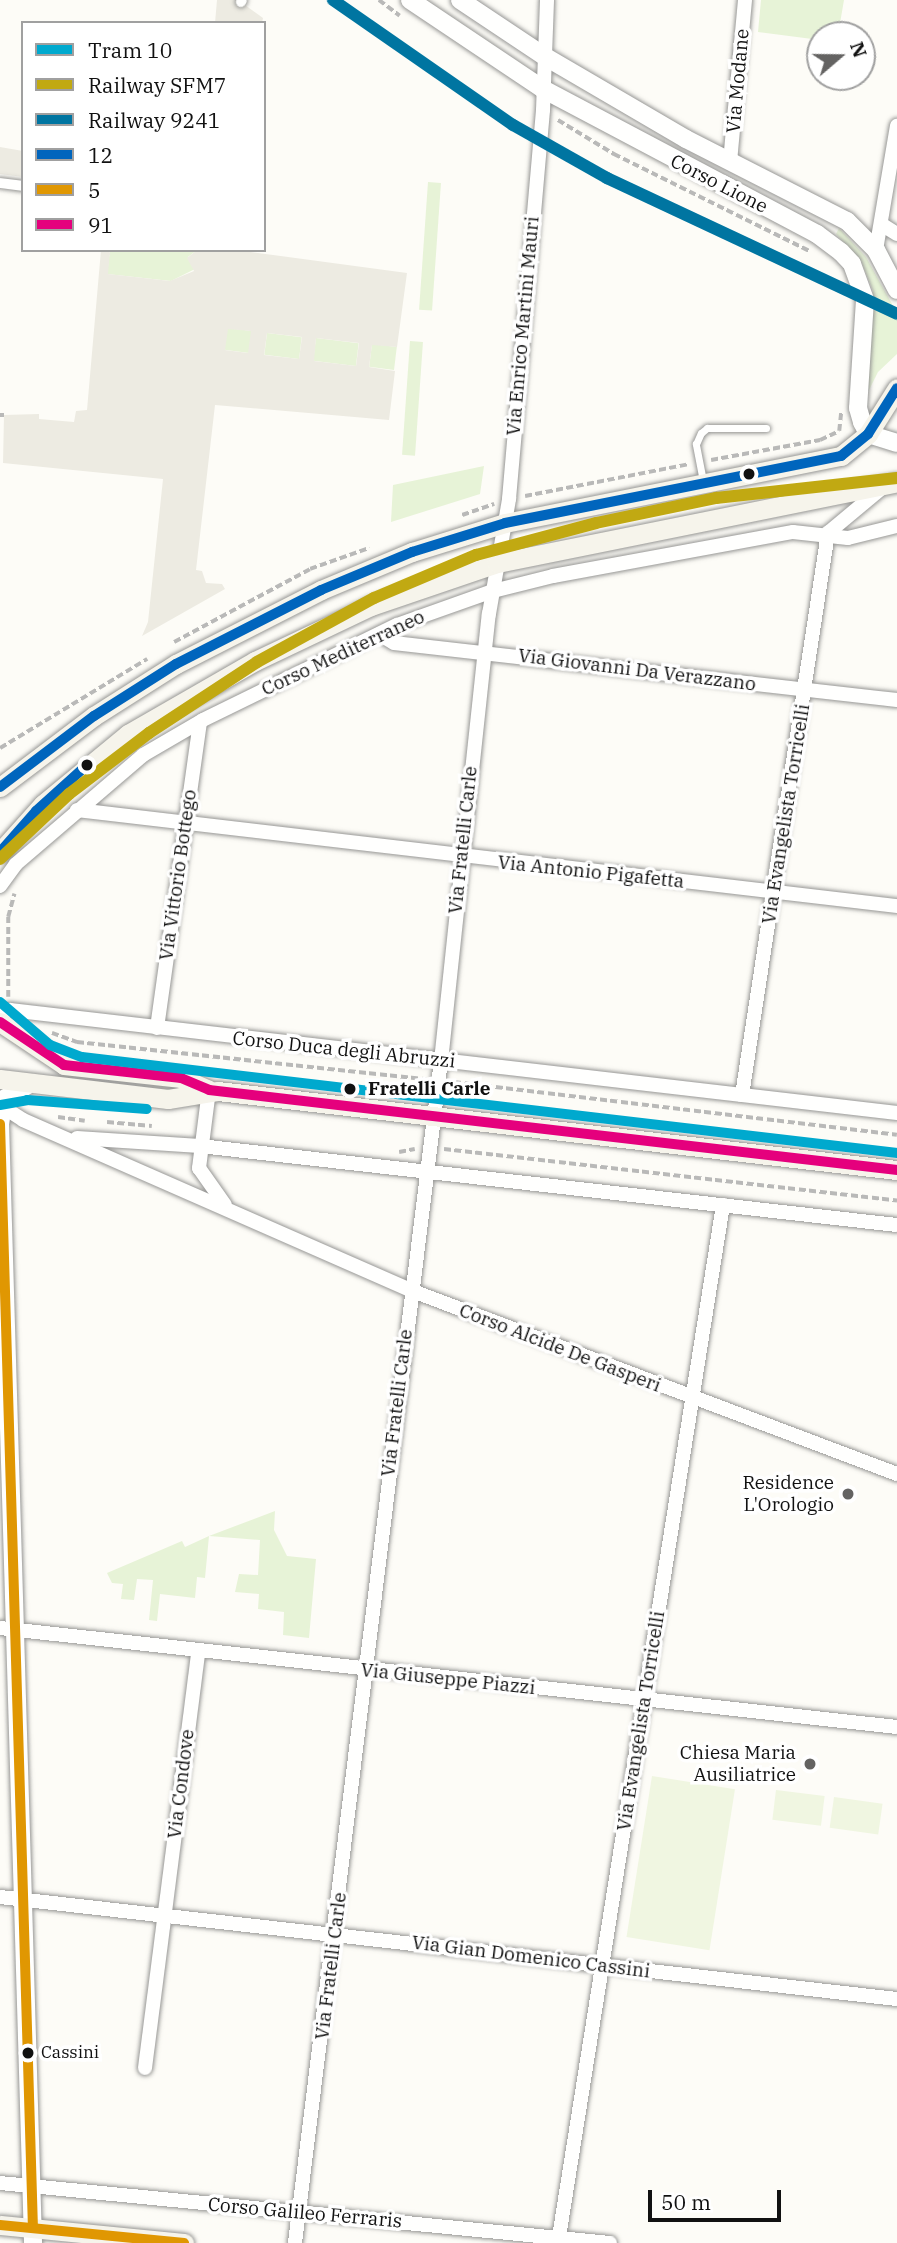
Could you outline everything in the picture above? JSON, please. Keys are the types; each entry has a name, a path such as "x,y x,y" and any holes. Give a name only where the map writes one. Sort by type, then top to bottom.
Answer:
{"main road":[{"path":"0,787 94,716 226,637 412,552 505,523 841,456 868,434 897,388"},
{"name":"Corso Mediterraneo","path":"0,852 80,769 168,708 371,606 497,563 891,483"},
{"name":"Corso Duca degli Abruzzi","path":"2,1019 64,1065 181,1078 209,1090 897,1170"},
{"name":"Corso Duca degli Abruzzi","path":"0,1080 168,1099 209,1090"},
{"path":"0,2225 33,2236 184,2243"}],"street":[{"name":"Corso Lione","path":"410,0 543,89 817,234 841,252 852,264 865,300 858,408 868,434"},
{"name":"Corso Lione","path":"460,0 544,56 730,162 847,221 876,250 897,290"},
{"name":"Via Enrico Martini Mauri","path":"497,563 505,523 543,89 547,0"},
{"name":"Via Modane","path":"730,162 744,0"},
{"path":"876,250 897,126"},
{"path":"0,183 21,186"},
{"path":"881,224 897,234"},
{"path":"868,434 897,443"},
{"name":"Corso Mediterraneo","path":"828,533 891,483"},
{"name":"Corso Mediterraneo","path":"0,886 16,864 143,755 200,722 379,634 493,591 793,531 864,537 897,526"},
{"name":"Via Evangelista Torricelli","path":"742,1095 828,533"},
{"name":"Via Fratelli Carle","path":"295,2243 336,1935 424,1172 441,1061 460,857 497,563"},
{"name":"Via Giovanni Da Verazzano","path":"379,634 394,643 897,700"},
{"name":"Via Vittorio Bottego","path":"157,1028 200,722"},
{"name":"Via Antonio Pigafetta","path":"77,810 460,857 897,906"},
{"name":"Corso Duca degli Abruzzi","path":"2,1019 10,1010 897,1113"},
{"path":"28,1085 0,1105 0,1124 6,1629 24,1899 33,2236"},
{"path":"209,1090 199,1168 228,1209"},
{"name":"Corso Alcide De Gasperi","path":"0,1105 23,1120 67,1137 410,1290 897,1474"},
{"path":"67,1137 200,1146 897,1225"},
{"name":"Via Evangelista Torricelli","path":"559,2237 723,1205"},
{"name":"Via Giuseppe Piazzi","path":"6,1629 198,1653 897,1727"},
{"name":"Via Condove","path":"164,1915 198,1653"},
{"name":"Via Gian Domenico Cassini","path":"0,1897 897,1999"},
{"path":"145,2068 164,1915"},
{"name":"Corso Galileo Ferraris","path":"0,2183 610,2243"}],"lane":[{"path":"704,485 696,444 701,433 707,428 766,428"}],"path":[{"path":"17,1002 8,997 6,945 8,917 18,886"},
{"path":"0,944 6,945"},
{"path":"50,1033 77,1042 438,1080 897,1135"},
{"path":"52,1116 90,1122"},
{"path":"103,1122 165,1128"},
{"path":"389,1153 428,1147 897,1201"}],"green space":[{"path":"761,0 844,0 840,21 806,21 806,38 758,32"},
{"path":"428,182 441,183 432,311 419,310"},
{"path":"839,228 866,257 897,313 897,354 878,372 868,392 873,291 861,261 836,234"},
{"path":"110,252 194,252 188,257 195,269 171,281 107,274"},
{"path":"227,328 252,331 249,353 224,350"},
{"path":"267,333 302,337 299,359 264,355"},
{"path":"316,338 359,343 356,366 313,361"},
{"path":"410,341 423,342 415,456 402,455"},
{"path":"372,344 397,347 394,370 369,367"},
{"path":"484,466 480,494 391,522 393,485"},
{"path":"275,1511 274,1530 287,1556 316,1559 309,1638 283,1635 284,1612 258,1609 259,1594 235,1592 239,1574 258,1575 260,1540 209,1536"},
{"path":"209,1536 205,1578 197,1577 195,1598 160,1594 157,1621 149,1620 153,1580 137,1579 134,1600 121,1599 123,1584 112,1583 107,1573 182,1541 185,1547"},
{"path":"652,1776 735,1789 709,1950 627,1937"},
{"path":"776,1790 825,1796 821,1826 772,1820"},
{"path":"834,1797 883,1804 878,1835 830,1828"}],"shaded area":[{"path":"217,0 238,0 263,18 262,21 215,21"},
{"path":"0,147 21,151 21,177 0,174"},
{"path":"101,252 110,252 108,274 170,281 194,271 187,258 194,252 251,252 407,273 397,347 372,345 369,367 395,371 389,420 215,405 196,570 202,571 206,583 222,584 225,589 142,636 148,622 163,479 3,463 4,415 39,414 39,419 74,422 76,411 87,410","holes":["228,329 251,331 248,353 225,350","267,333 302,337 299,359 264,355","316,338 359,343 356,366 314,361"]}],"tram line":[{"name":"10","path":"0,1002 50,1045 82,1057 897,1153"},
{"name":"10","path":"0,1105 27,1100 147,1109"}],"rail line":[{"name":"9241","path":"333,0 513,125 607,178 897,314"},
{"name":"SFM7","path":"0,859 69,794 149,733 257,662 374,598 476,555 596,523 716,498 897,478"}],"transit line":[{"name":"12","path":"0,787 94,716 176,664 321,590 412,552 505,523 841,456 868,434 897,388"},
{"name":"12","path":"0,852 36,811 87,765"},
{"name":"91","path":"0,1022 64,1065 181,1078 209,1090 897,1170"},
{"name":"5","path":"0,1124 33,2228"},
{"name":"5","path":"0,2225 184,2243"}],"place":[{"name":"Fratelli Carle","path":"350,1089"},
{"name":"Residence L'Orologio","path":"848,1494"},
{"name":"Chiesa Maria Ausiliatrice","path":"810,1764"},
{"name":"Cassini","path":"28,2053"}]}
